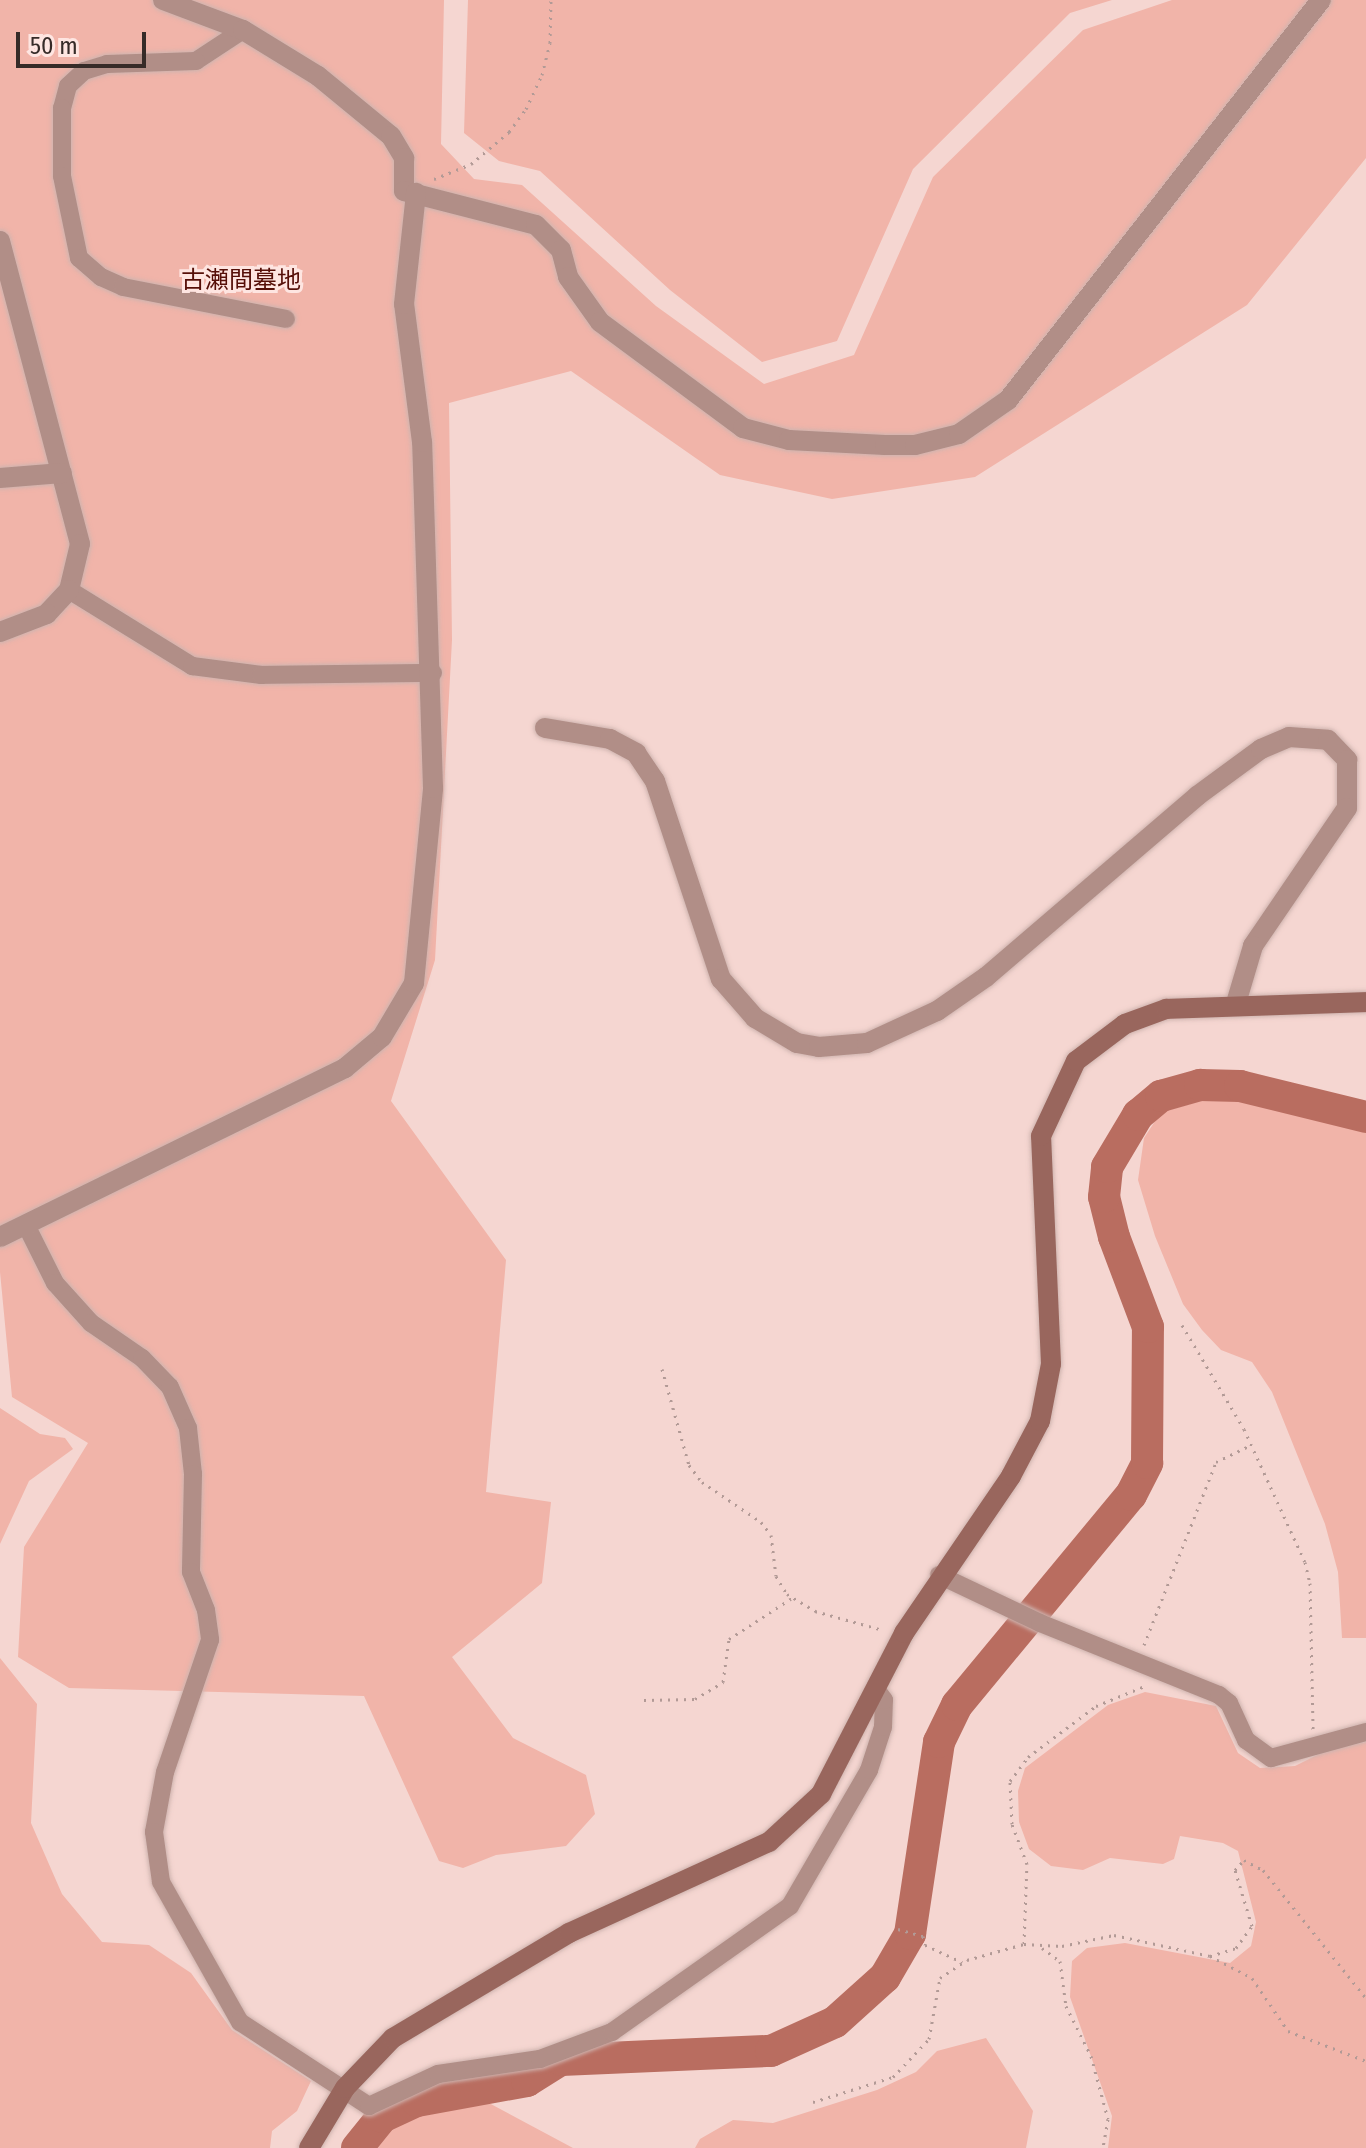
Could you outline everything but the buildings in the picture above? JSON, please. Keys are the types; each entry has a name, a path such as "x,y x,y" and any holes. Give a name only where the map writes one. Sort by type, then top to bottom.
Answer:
{"main road":[{"path":"309,2148 345,2088 393,2038 479,1985 602,1916 740,1858 790,1827 837,1771 901,1638 939,1575 1011,1476 1048,1397 1051,1340 1040,1154 1056,1095 1076,1061 1125,1024 1166,1009 1236,1003 1366,1002"}],"street":[{"path":"0,1237 345,1068 382,1037 405,1002 418,962 433,788 433,673 422,442 404,304 410,192 404,158 391,136 318,76 243,30 163,0"},
{"path":"410,192 536,225 561,250 568,277 600,322 743,428 789,440 885,445 939,441 975,426 1008,400 1321,0"},
{"path":"243,30 196,61 107,64 84,71 68,86 62,108 62,176 79,258 101,277 123,287 286,319"},
{"path":"0,241 80,544 69,590 47,614 0,632"},
{"path":"0,478 62,473"},
{"path":"69,590 192,666 261,675 433,673"},
{"path":"545,728 610,739 636,753 655,781 721,979 755,1018 780,1035 831,1047 888,1036 937,1011 986,977 1197,796 1261,749 1289,737 1328,740 1347,760 1347,808 1253,946 1236,1003"},
{"path":"26,1225 55,1283 91,1323 142,1358 170,1387 188,1428 193,1474 191,1572 206,1610 210,1640 165,1772 154,1832 161,1882 240,2022 369,2106 438,2074 540,2059 612,2032 790,1906 869,1770 883,1727 884,1700 875,1688"},
{"path":"939,1575 1040,1623 1229,1703 1246,1740 1271,1758 1316,1743 1366,1732"}],"path":[{"path":"410,192 471,164 509,132 542,75 551,0"},
{"path":"1182,1325 1251,1445 1310,1583 1316,1743"},
{"path":"662,1369 689,1465 702,1482 761,1522 771,1535 776,1576 792,1598 815,1611 901,1638"},
{"path":"1137,1664 1212,1470 1223,1457 1251,1445"},
{"path":"644,1700 695,1699 723,1682 729,1639 792,1598"},
{"path":"1024,1944 1027,1864 1008,1807 1016,1770 1096,1706 1137,1687 1163,1684 1173,1678"},
{"path":"1210,1956 1236,1948 1251,1932 1235,1870 1240,1862 1248,1860 1263,1870 1366,1998"},
{"path":"898,1929 923,1936 925,1945 962,1962"},
{"path":"813,2102 893,2077 929,2039 940,1978 962,1962 1024,1944 1041,1946 1114,1935 1210,1956 1252,1978 1288,2031 1366,2061"},
{"path":"1041,1946 1060,1961 1066,2006 1091,2056 1108,2119 1103,2148"}],"green space":[{"name":"古瀬間墓地","path":"0,0 444,0 441,144 474,179 522,185 656,306 764,384 854,355 933,177 1083,30 1172,0 1366,0 1366,158 1247,305 975,477 832,499 720,475 571,371 449,403 452,640 435,960 391,1101 506,1260 486,1492 551,1502 542,1583 452,1657 513,1738 586,1775 595,1814 566,1846 496,1855 463,1868 439,1861 364,1696 69,1688 18,1657 24,1547 88,1443 12,1397 0,1272"},
{"path":"468,0 1112,0 1070,13 913,169 837,341 762,362 670,290 540,171 499,161 464,133"},
{"path":"1197,1096 1249,1096 1366,1125 1366,1638 1342,1638 1338,1572 1325,1524 1272,1392 1252,1362 1221,1350 1202,1330 1183,1304 1155,1236 1138,1180 1144,1138 1161,1112 1190,1104"},
{"path":"0,1408 40,1434 65,1438 73,1449 29,1481 0,1544"},
{"path":"0,1658 37,1704 31,1823 62,1894 102,1942 149,1945 191,1973 232,2030 311,2081 297,2111 272,2131 270,2148 0,2148"},
{"path":"1145,1692 1216,1706 1238,1753 1260,1768 1295,1766 1327,1750 1366,1742 1366,2148 1108,2148 1112,2116 1070,1997 1072,1961 1087,1948 1125,1943 1230,1963 1251,1946 1256,1922 1238,1851 1223,1843 1180,1836 1174,1859 1163,1864 1110,1858 1083,1870 1051,1866 1029,1849 1019,1822 1018,1791 1025,1768 1108,1705"},
{"path":"986,2038 1033,2111 1026,2148 695,2148 700,2139 733,2120 773,2123 877,2090 916,2072 937,2051"},
{"path":"472,2094 573,2148 362,2148 385,2132 389,2122 426,2103"}],"waterway":[{"path":"357,2148 382,2117 417,2101 527,2081 561,2060 771,2051 835,2022 885,1977 910,1934 939,1742 957,1705 1131,1495 1147,1463 1148,1327 1114,1237 1104,1197 1107,1167 1138,1115 1161,1096 1200,1085 1240,1086 1366,1117"}]}
